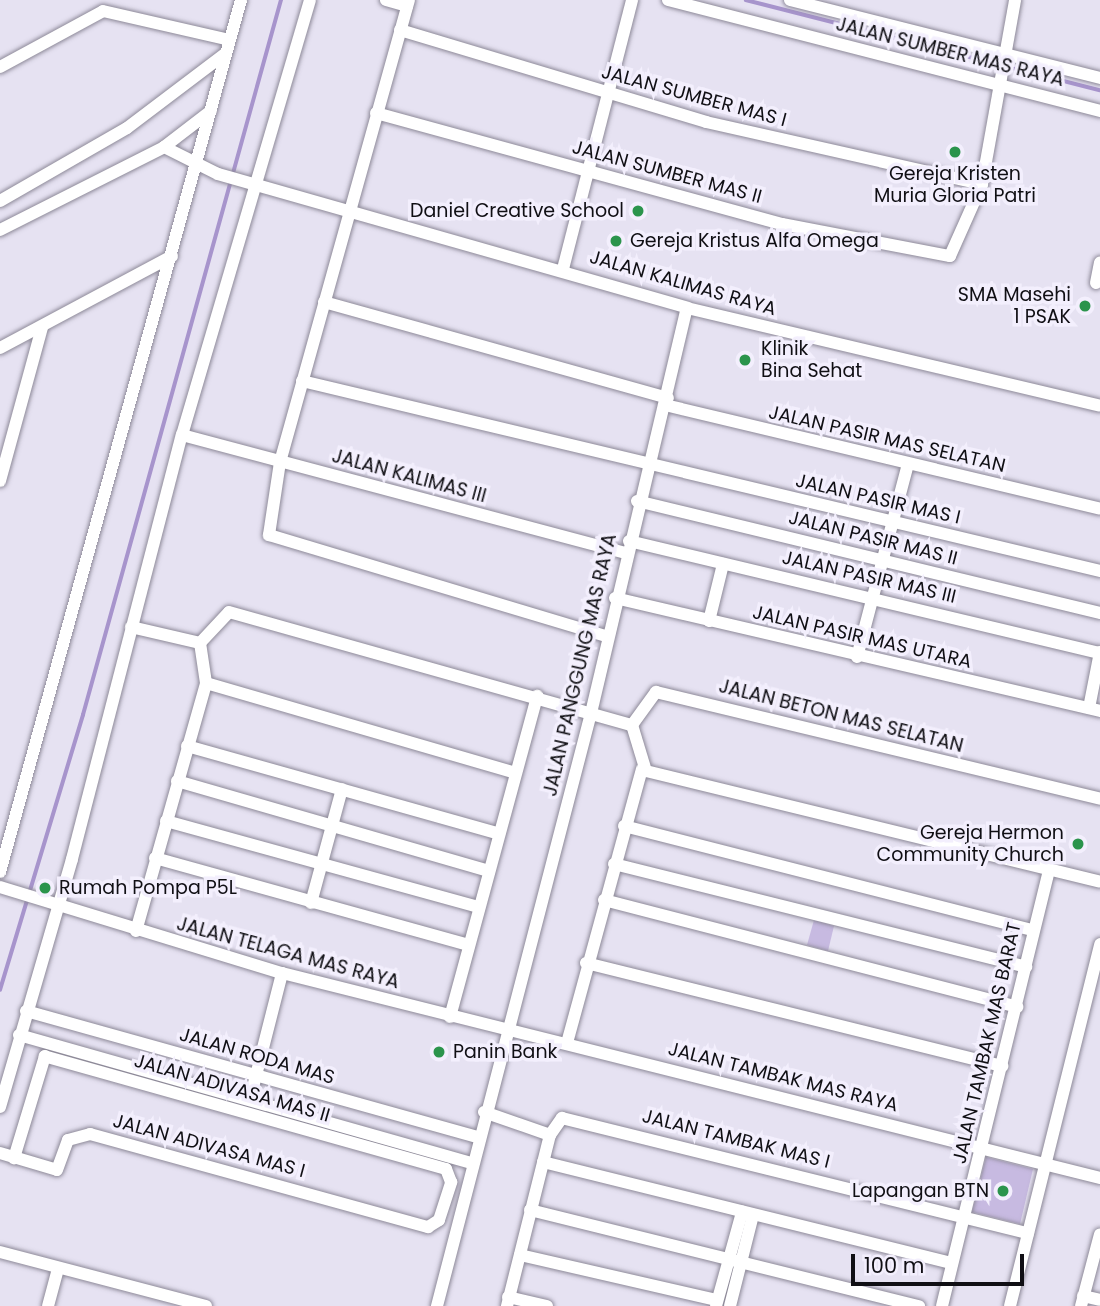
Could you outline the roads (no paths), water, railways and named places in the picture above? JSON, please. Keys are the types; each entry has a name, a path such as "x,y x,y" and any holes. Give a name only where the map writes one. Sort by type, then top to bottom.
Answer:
{"street":[{"path":"0,872 6,822 172,256 241,0"},
{"path":"0,1107 182,435 258,185 310,0"},
{"path":"386,0 408,3 280,462 268,528 273,540 606,636"},
{"path":"563,270 586,170 610,94 632,0"},
{"name":"JALAN SUMBER MAS RAYA","path":"668,0 1002,82 1100,111"},
{"name":"JALAN SUMBER MAS RAYA","path":"790,0 1100,78"},
{"path":"982,184 1015,0"},
{"path":"0,67 103,11 230,40"},
{"name":"JALAN SUMBER MAS I","path":"400,30 706,122 982,184"},
{"path":"0,201 127,128 225,54"},
{"path":"0,230 164,147 211,111"},
{"name":"JALAN SUMBER MAS II","path":"376,113 782,224 950,257 982,184"},
{"name":"JALAN KALIMAS RAYA","path":"164,147 218,174 563,270 687,308 1100,406"},
{"path":"0,348 172,256"},
{"path":"1096,283 1100,262"},
{"name":"JALAN PASIR MAS SELATAN","path":"324,302 666,401 908,464 1100,509"},
{"name":"JALAN PANGGUNG MAS RAYA","path":"437,1306 477,1137 510,1031 590,713 637,501 666,401 687,308"},
{"path":"0,481 42,327"},
{"name":"JALAN PASIR MAS I","path":"302,381 647,466 1100,571"},
{"name":"JALAN KALIMAS III","path":"182,435 280,462 628,547"},
{"path":"856,657 870,596 883,560 908,464"},
{"name":"JALAN PASIR MAS II","path":"637,501 1100,613"},
{"name":"JALAN PASIR MAS III","path":"628,547 723,564 870,596 1100,652"},
{"path":"709,621 723,564"},
{"name":"JALAN PASIR MAS UTARA","path":"615,598 856,657 1094,710"},
{"path":"136,931 206,683 200,643 224,613 537,696 632,725 642,769 586,963 567,1043"},
{"path":"131,627 200,643"},
{"path":"1094,710 1100,652"},
{"path":"206,683 513,772"},
{"name":"JALAN BETON MAS SELATAN","path":"632,725 656,692 1100,799"},
{"path":"450,1017 513,772 537,696"},
{"path":"187,746 497,833"},
{"path":"642,769 1100,882"},
{"path":"177,781 489,871"},
{"path":"311,903 342,789"},
{"path":"166,821 478,907"},
{"path":"624,826 1032,930"},
{"path":"155,858 468,944"},
{"path":"614,864 1026,967"},
{"name":"JALAN TAMBAK MAS BARAT","path":"942,1306 1017,1007 1032,930 1049,871"},
{"name":"JALAN TELAGA MAS RAYA","path":"0,887 282,974 510,1031"},
{"path":"604,900 1017,1007"},
{"path":"1010,1306 1100,944"},
{"path":"586,963 1002,1066"},
{"path":"250,1100 282,974"},
{"name":"JALAN RODA MAS","path":"26,1011 477,1137"},
{"name":"JALAN TAMBAK MAS RAYA","path":"510,1031 983,1146 1045,1166 1100,1178"},
{"path":"19,1035 471,1163"},
{"name":"JALAN ADIVASA MAS II","path":"14,1158 43,1059 50,1057 446,1169 450,1188 439,1220 428,1227"},
{"path":"484,1112 550,1135 508,1301 547,1306"},
{"name":"JALAN TAMBAK MAS I","path":"550,1135 557,1121 569,1118 725,1154 1028,1233"},
{"name":"JALAN ADIVASA MAS I","path":"0,1153 57,1170 68,1140 90,1134 428,1227"},
{"path":"543,1162 951,1263"},
{"path":"530,1210 919,1306"},
{"path":"520,1255 717,1303 734,1260 747,1214"},
{"path":"1099,1242 1082,1301 1100,1300"},
{"path":"0,1252 206,1306"},
{"path":"734,1260 735,1305"},
{"path":"48,1306 58,1268"}],"waterway":[{"path":"0,990 83,715 281,0"},
{"path":"746,0 1100,90"}],"place":[{"name":"Gereja Kristen Muria Gloria Patri","path":"955,152"},
{"name":"Daniel Creative School","path":"638,211"},
{"name":"Gereja Kristus Alfa Omega","path":"616,241"},
{"name":"SMA Masehi 1 PSAK","path":"1085,306"},
{"name":"Klinik Bina Sehat","path":"745,360"},
{"name":"Gereja Hermon Community Church","path":"1078,844"},
{"name":"Rumah Pompa P5L","path":"45,888"},
{"name":"Panin Bank","path":"439,1052"},
{"name":"Lapangan BTN","path":"1003,1191"}]}
